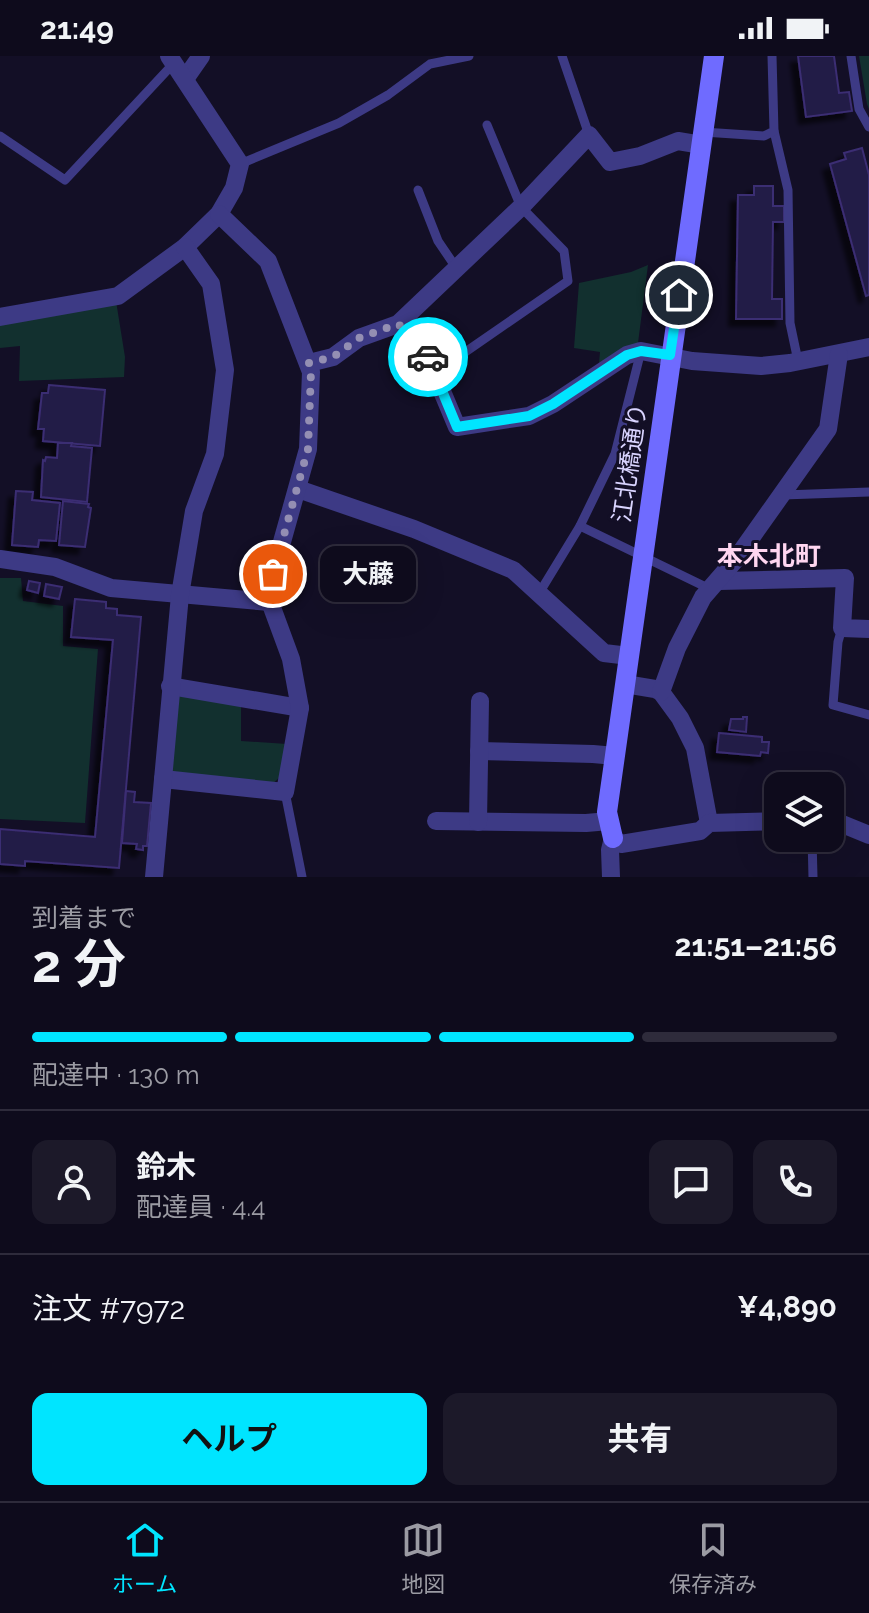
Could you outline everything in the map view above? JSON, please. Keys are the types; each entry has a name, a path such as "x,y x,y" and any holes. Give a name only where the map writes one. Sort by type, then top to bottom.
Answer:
{"main road":[{"name":"江北橋通り","path":"611,830 607,812 714,56"}],"street":[{"path":"185,79 201,56"},
{"path":"0,317 118,296 185,247 219,214 234,188 240,164 171,59"},
{"path":"309,363 333,357 359,338 398,324 521,207 589,135 610,162 640,156 678,141 702,138"},
{"path":"163,779 285,792 283,787 300,708 291,659 270,602 280,547 308,449 311,372 268,261 219,214"},
{"path":"154,877 180,595 194,511 215,454 225,370 211,284 185,247"},
{"path":"398,324 423,346 457,427 529,416 553,404 627,355 641,351 692,361 761,366 869,347"},
{"path":"661,692 677,648 714,585 783,495 828,429 839,354"},
{"path":"298,489 414,529 513,570 604,653 629,656"},
{"path":"0,559 55,567 111,588 270,602"},
{"path":"714,585 845,578 842,628 869,629"},
{"path":"625,684 661,692 680,718 695,748 709,823"},
{"path":"170,686 300,708"},
{"path":"478,822 480,701"},
{"path":"479,751 615,756"},
{"path":"436,821 586,823 611,830 621,844 700,831 709,823 764,821"},
{"path":"844,825 869,835"},
{"name":"江北橋通り","path":"611,830 611,877"}],"lane":[{"path":"240,164 339,123 388,95 430,64 469,56"},
{"path":"562,56 589,135"},
{"path":"772,56 774,131 788,190 790,323 798,361"},
{"path":"851,56 859,109 869,127"},
{"path":"0,136 65,180 171,59"},
{"path":"435,373 568,281 564,251 521,207 487,125"},
{"path":"702,138 764,136 774,131"},
{"path":"418,190 438,241 457,269"},
{"path":"538,595 580,526 615,454 641,351"},
{"path":"783,495 869,492"},
{"path":"580,526 644,557 714,585"},
{"path":"842,628 833,705 869,715"},
{"path":"285,792 302,877"},
{"path":"812,852 813,877"}],"green space":[{"path":"859,56 869,56 869,109 867,104"},
{"path":"648,265 638,343 599,363 600,352 574,348 579,283 631,272"},
{"path":"116,301 125,357 124,377 19,381 20,346 0,348 0,325"},
{"path":"0,578 21,578 23,601 63,606 63,646 98,649 85,823 0,819"},
{"path":"179,693 241,704 241,741 287,744 279,778 272,784 176,775 168,766"}],"building":[{"path":"798,56 834,56 839,93 849,92 852,111 806,117"},
{"path":"862,148 869,175 869,295 866,296 830,164 846,159 844,153"},
{"path":"754,186 773,186 773,206 784,206 784,222 773,222 772,299 782,299 782,319 736,319 738,195 754,195"},
{"path":"49,385 105,390 100,446 43,441 44,429 38,429 42,393 48,393"},
{"path":"58,443 92,448 87,502 41,497 43,460 46,457 57,458"},
{"path":"16,491 33,492 32,500 60,503 56,541 39,540 38,547 12,545"},
{"path":"63,501 89,504 91,508 85,547 59,545"},
{"path":"29,581 40,583 38,593 27,590"},
{"path":"46,584 62,587 59,599 44,596"},
{"path":"75,599 106,602 106,608 117,609 117,615 141,617 119,868 25,861 25,866 0,864 0,829 95,837 113,640 71,637"},
{"path":"747,717 746,732 729,730 731,719"},
{"path":"719,733 762,737 762,742 769,742 768,753 761,752 760,756 717,752"},
{"path":"126,791 135,792 134,802 151,803 147,846 143,846 143,850 136,849 137,844 122,843"}],"way so far":[{"path":"273,574 308,449 309,363 333,357 359,338 398,324 423,346 428,357"}],"place":[{"name":"大藤","path":"273,574"}],"district":[{"name":"本木北町","path":"769,556"}],"route":[{"path":"428,357 457,427 529,416 553,404 627,355 641,351 670,355 679,295"}]}
